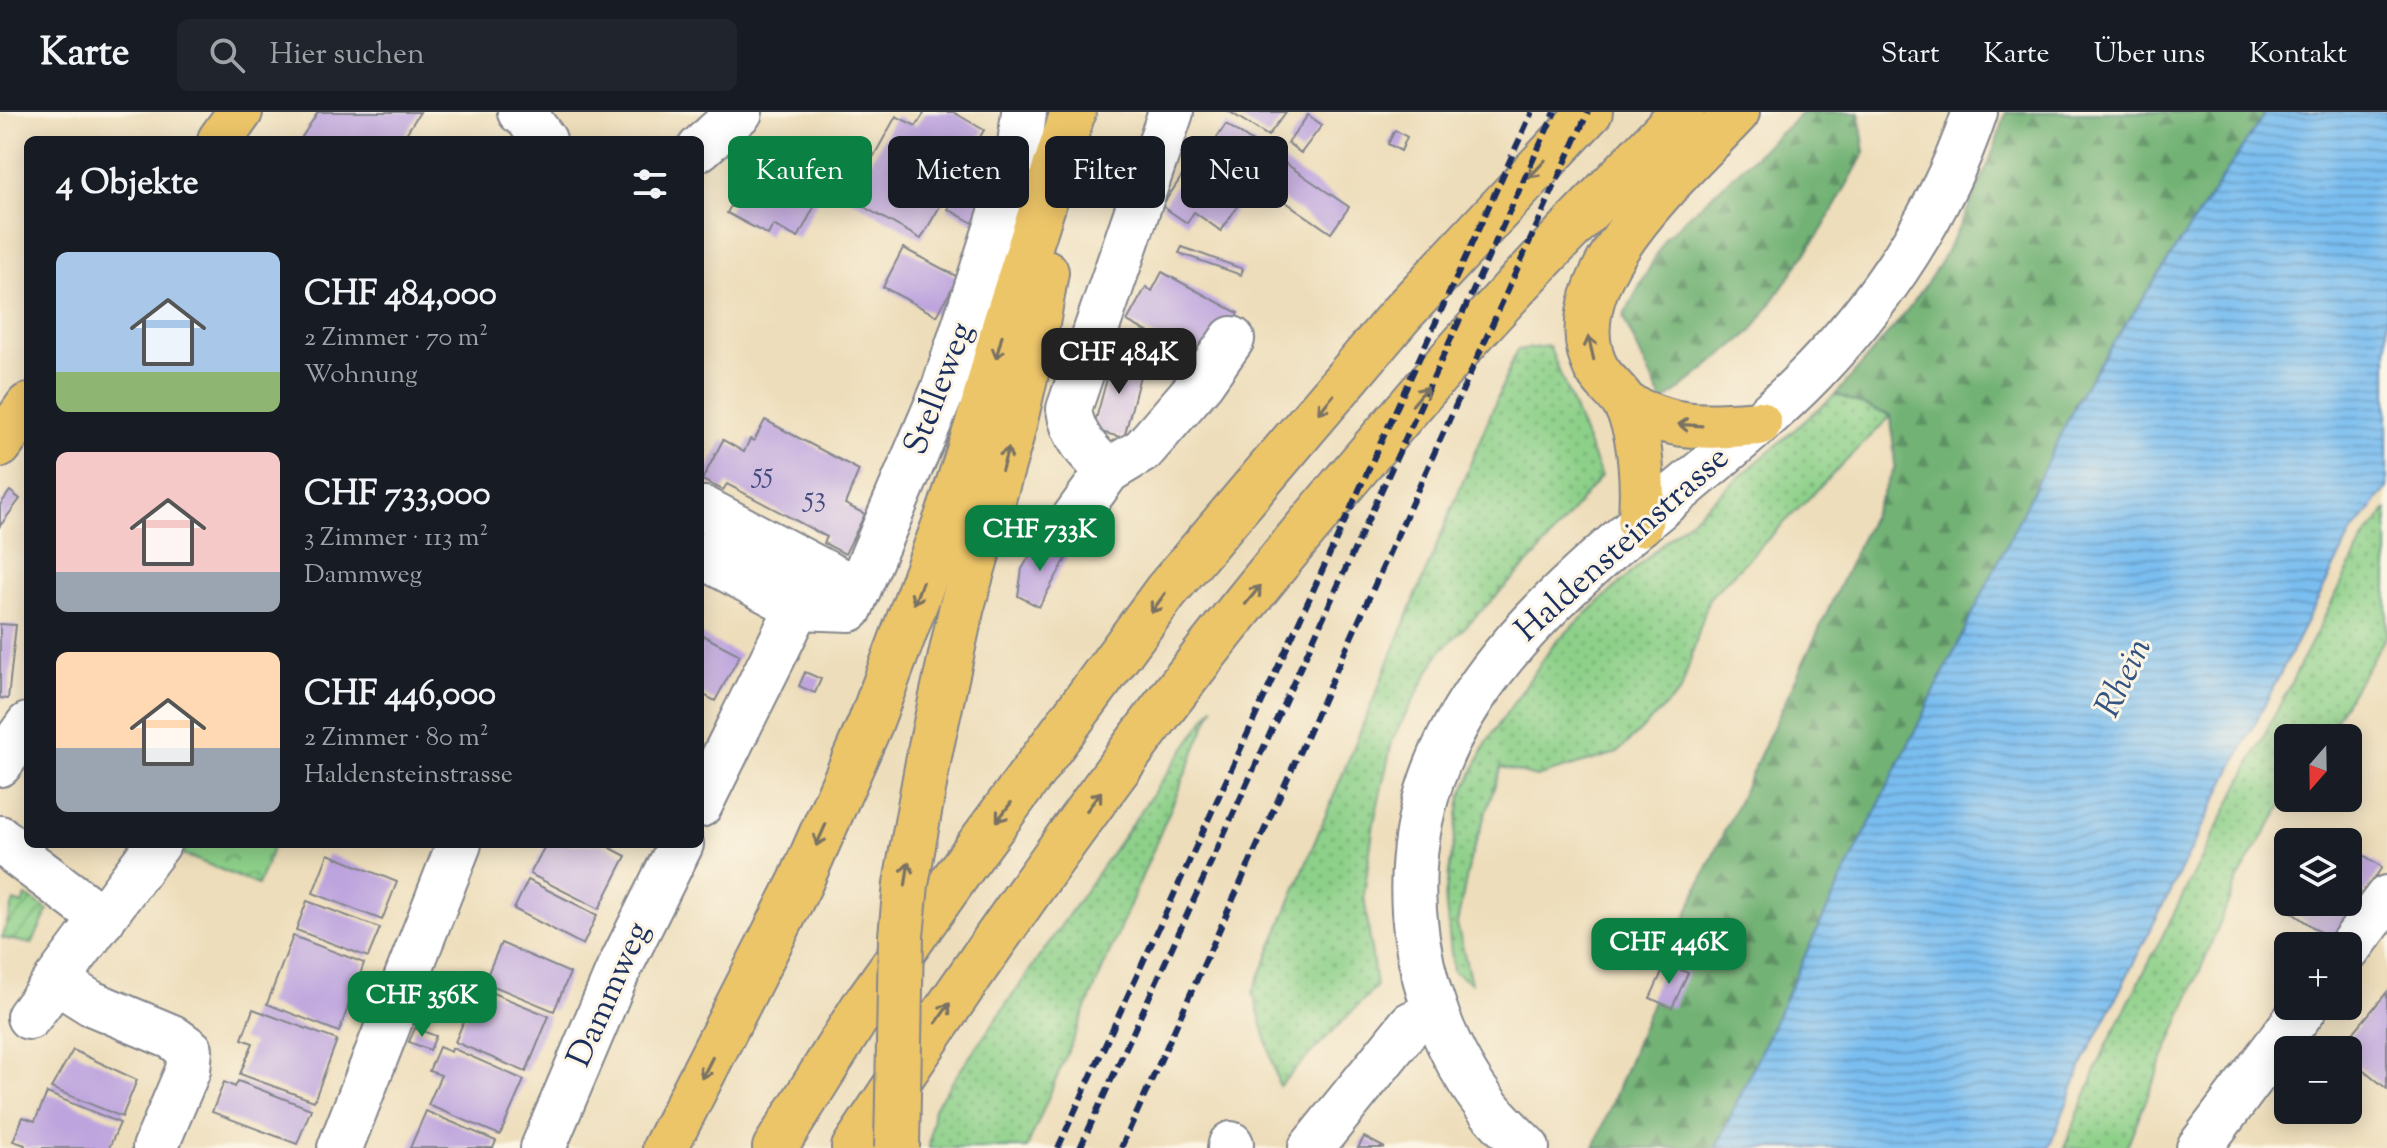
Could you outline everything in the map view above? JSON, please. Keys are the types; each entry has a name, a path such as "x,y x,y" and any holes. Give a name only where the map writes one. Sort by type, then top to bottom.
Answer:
{"main road":[{"path":"223,136 240,112"},
{"path":"897,1148 901,936 908,869 962,606 1011,437 1035,335 1074,112"},
{"path":"665,1148 800,883 870,724 955,493 982,411 1004,327 1074,112"},
{"path":"775,1148 862,1009 1166,591 1402,313 1590,112"},
{"path":"854,1148 935,1024 1049,862 1163,708 1274,569 1464,344 1682,112"},
{"path":"1640,524 1642,467 1626,405 1595,366 1589,346 1587,327 1597,284 1624,238 1645,211 1737,112"},
{"path":"1626,405 1652,418 1677,425 1699,427 1759,423"},
{"path":"0,445 24,412"}],"street":[{"path":"520,112 541,136"},
{"name":"Stelleweg","path":"858,590 944,388 1018,161 1024,112"},
{"path":"1108,471 1086,450 1071,424 1069,409 1171,112"},
{"name":"Haldensteinstrasse","path":"1527,1148 1491,1111 1459,1064 1436,1013 1418,941 1413,885 1419,826 1431,782 1446,746 1465,710 1522,632 1580,575 1759,423 1813,372 1862,318 1902,263 1948,180 1975,112"},
{"path":"1062,535 1108,471 1143,450 1202,382 1232,339"},
{"path":"704,509 858,590 850,609 798,607 704,557"},
{"path":"704,797 798,607"},
{"path":"0,764 24,731"},
{"path":"0,838 103,919"},
{"path":"29,1017 155,848"},
{"path":"340,1148 457,848"},
{"name":"Dammweg","path":"543,1148 617,973 679,848"},
{"path":"2362,932 2387,898"},
{"path":"56,981 91,1003 172,1037 190,1050 188,1070 155,1148"},
{"path":"1311,1148 1411,1024 1436,1013"},
{"path":"2199,1148 2295,1020"}],"green space":[{"path":"1803,112 1859,112 1865,152 1823,228 1752,331 1663,403 1623,317 1666,237"},
{"path":"2006,112 2266,112 2083,389 1809,947 1716,1148 1594,1148 1696,892 1895,467 1891,416 1836,394 1904,315 1939,264 1977,190"},
{"path":"1549,346 1601,476 1536,556 1439,653 1393,738 1374,822 1364,894 1376,987 1279,1086 1253,992 1517,350"},
{"path":"1836,394 1891,416 1709,598 1681,691 1617,753 1536,777 1501,767 1470,860 1457,924 1471,983 1453,971 1445,897 1461,797 1488,740 1554,644 1663,543"},
{"path":"2387,510 2387,635 2333,724 2274,724 2274,812 2278,812 2239,877 2126,1148 2064,1148 2104,1051 2365,537"},
{"path":"1214,706 1027,1148 929,1148 934,1108"},
{"path":"186,848 272,848 258,885 182,854"},
{"path":"26,896 48,910 32,944 2,938 14,901 22,904"}],"water":[{"name":"Rhein","path":"2266,112 2387,112 2387,488 2351,534 2084,1061 2049,1148 1716,1148 1809,947 2083,389"}],"building":[{"path":"318,112 420,112 405,136 303,136"},
{"path":"925,112 953,112 984,130 981,136 888,136 888,208 939,208 921,239 866,208 872,208 872,159 896,116 916,126"},
{"path":"1230,112 1286,112 1268,136"},
{"path":"1308,115 1322,125 1301,153 1288,143"},
{"path":"1226,124 1244,136 1218,136"},
{"path":"1395,130 1407,137 1401,151 1388,144"},
{"path":"1288,165 1349,207 1331,233 1288,203"},
{"path":"1181,178 1181,208 1236,208 1221,231 1194,212 1187,223 1165,208 1165,202"},
{"path":"730,208 814,208 798,238 773,225 768,235 727,213"},
{"path":"949,208 981,208 973,223"},
{"path":"1182,247 1243,269 1241,275 1179,253"},
{"path":"903,248 958,277 937,316 883,287"},
{"path":"1162,272 1238,313 1210,366 1127,321 1146,287 1152,291"},
{"path":"1114,353 1144,360 1124,438 1093,430"},
{"path":"765,420 859,470 845,504 865,514 845,554 824,543 827,537 727,484 723,490 704,481 723,440 744,452 750,439 754,441"},
{"path":"10,491 20,499 0,526 0,505"},
{"path":"1038,541 1067,557 1039,607 1018,596 1022,569"},
{"path":"0,624 16,625 8,699 0,698"},
{"path":"704,636 740,655 715,701 704,695"},
{"path":"805,672 821,679 815,693 799,686"},
{"path":"544,848 611,848 626,856 599,909 530,874"},
{"path":"328,854 397,882 382,920 313,893"},
{"path":"2362,854 2382,867 2362,897"},
{"path":"528,880 597,915 583,945 514,909"},
{"path":"307,901 380,928 368,957 296,930"},
{"path":"2297,916 2350,916 2339,932 2320,932"},
{"path":"293,936 364,963 339,1032 267,1004"},
{"path":"501,943 570,973 554,1011 484,982"},
{"path":"1666,963 1688,973 1672,1008 1650,998"},
{"path":"478,987 549,1016 526,1072 455,1042"},
{"path":"2387,992 2387,1089 2362,1068 2362,1036 2351,1036"},
{"path":"253,1009 337,1040 314,1101 240,1074 253,1043 242,1039"},
{"path":"415,1028 436,1036 430,1050 409,1042"},
{"path":"439,1047 451,1052 452,1048 524,1080 500,1135 428,1105 441,1075 429,1071"},
{"path":"73,1050 137,1080 122,1117 51,1088"},
{"path":"238,1081 311,1109 297,1144 212,1112 224,1082 235,1087"},
{"path":"47,1093 120,1123 109,1148 24,1148 25,1145 13,1141 23,1117 35,1121"},
{"path":"426,1111 496,1141 493,1148 410,1148"},
{"path":"1364,1137 1385,1148 1358,1148"}],"railway":[{"path":"1058,1148 1532,112"},
{"path":"1080,1148 1555,112"},
{"path":"1121,1148 1588,112"}]}
